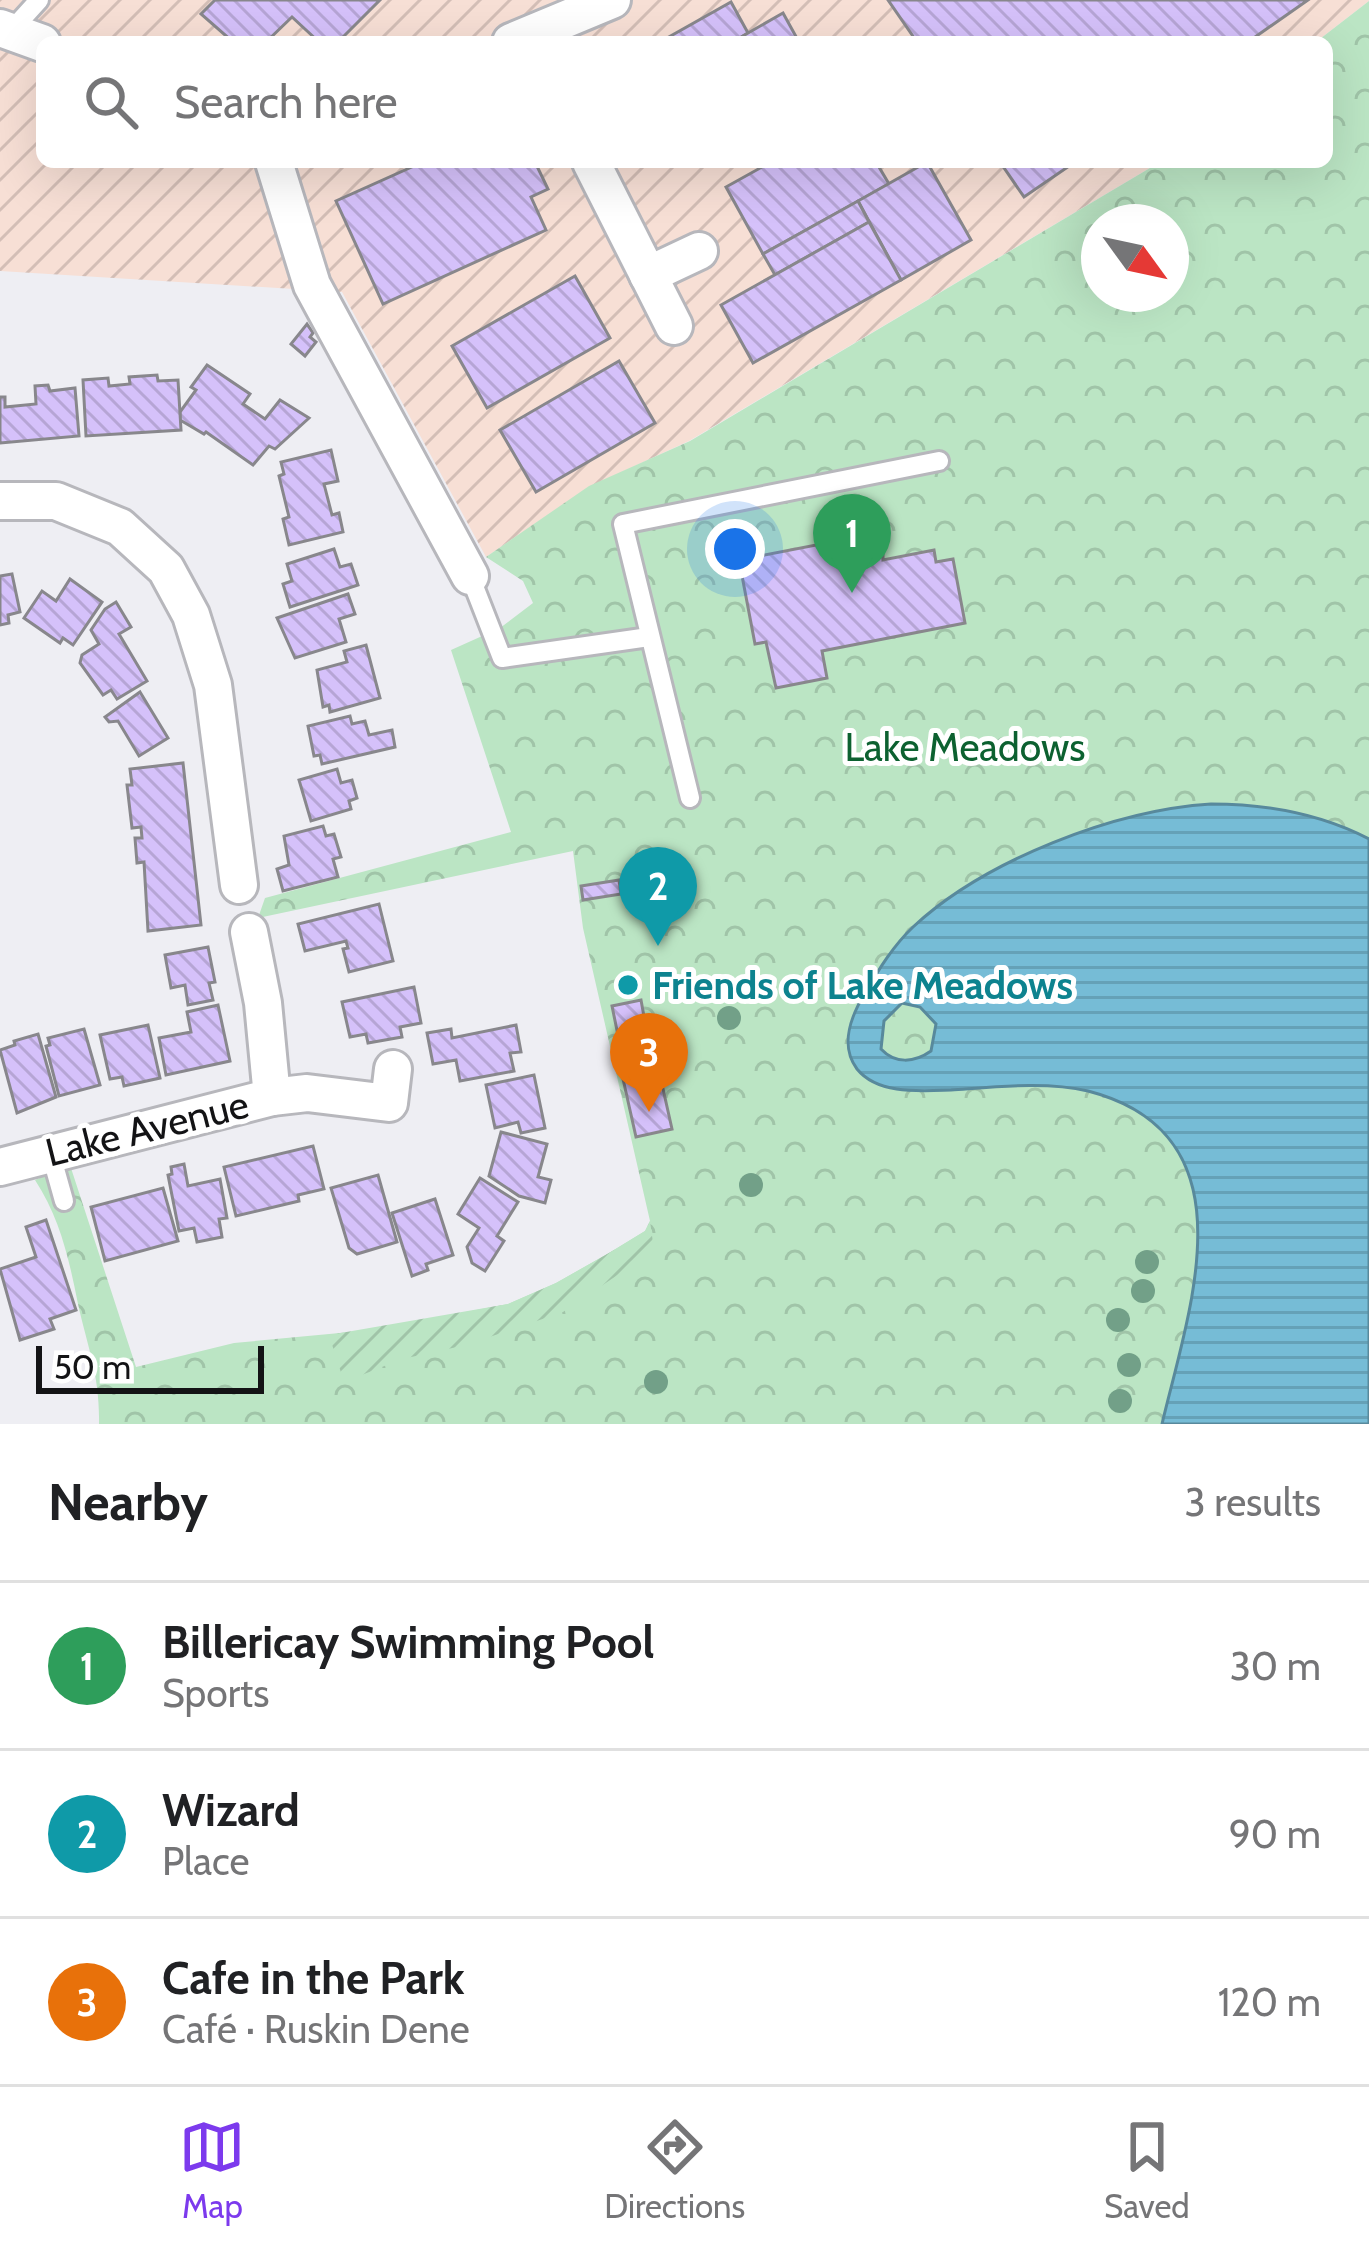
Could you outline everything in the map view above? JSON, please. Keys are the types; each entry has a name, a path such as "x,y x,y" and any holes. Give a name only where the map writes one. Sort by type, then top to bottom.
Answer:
{"street":[{"path":"531,36 610,0"},
{"path":"276,168 312,285 470,576"},
{"path":"594,168 674,326"},
{"path":"648,275 699,250"},
{"path":"0,501 56,501 120,527 166,568 191,615 213,685 239,885"},
{"name":"Lake Avenue","path":"0,1167 272,1097 263,1003 249,932"},
{"path":"272,1097 307,1093 390,1101"}],"lane":[{"path":"17,34 39,0"},
{"path":"689,798 623,524 939,461"},
{"path":"470,576 502,658 649,637"},
{"path":"50,1151 64,1201"}],"shaded area":[{"path":"0,0 1369,0 1324,36 36,36 36,168 1150,168 1089,204 1081,204 1081,209 689,441 589,487 486,557 342,292 0,271"}],"green space":[{"name":"Lake Meadows","path":"1369,1 1369,1424 99,1424 95,1377 67,1255 35,1180 70,1165 136,1367 234,1343 372,1330 508,1304 556,1283 645,1231 650,1221 583,928 573,851 258,918 265,898 511,832 451,650 500,628 533,603 523,581 486,557 589,486 690,441 1081,209 1081,312 1189,312 1189,204 1089,204 1150,168 1333,168 1333,36 1324,36"},
{"path":"650,1221 653,1243 641,1259 563,1312 466,1345 402,1359 344,1382 329,1335 508,1304 609,1253 645,1231"}],"water":[{"path":"1211,804 1272,808 1312,816 1369,839 1369,1424 1162,1424 1186,1328 1198,1229 1192,1184 1174,1145 1140,1113 1088,1091 1055,1086 901,1090 866,1077 852,1060 849,1031 865,993 899,942 943,903 976,880 1053,843 1174,808","holes":["902,1003 920,1007 936,1024 931,1051 905,1060 886,1054 881,1049 884,1021"]}],"building":[{"path":"215,0 380,0 344,36 313,36 292,17 272,36 226,36 201,14"},
{"path":"888,0 1308,0 1257,36 913,36"},
{"path":"731,2 748,33 743,36 671,36"},
{"path":"783,13 796,36 743,36"},
{"path":"410,168 538,168 548,189 531,197 546,230 383,304 336,201"},
{"path":"760,168 880,168 889,184 763,254 726,187"},
{"path":"916,168 930,168 971,240 901,280 858,201"},
{"path":"1004,168 1066,168 1024,197"},
{"path":"858,201 869,222 775,275 763,254"},
{"path":"869,222 901,280 753,363 721,305"},
{"path":"575,276 610,338 487,408 452,346"},
{"path":"307,324 316,342 305,356 291,344"},
{"path":"619,361 655,423 536,492 500,430"},
{"path":"207,365 250,394 243,404 265,419 280,400 309,418 275,449 269,446 253,465 180,420 180,412 196,390 191,387"},
{"path":"157,375 158,381 178,380 181,430 86,436 83,380 108,378 109,386 130,384 129,377"},
{"path":"48,385 50,391 75,388 79,436 0,443 0,397 5,397 5,407 36,404 35,386"},
{"path":"331,450 338,481 324,484 332,515 339,513 343,532 289,545 281,462"},
{"path":"883,532 883,560 934,550 936,562 953,559 965,623 822,651 827,678 776,688 766,642 755,644 739,560"},
{"path":"334,549 340,567 351,564 358,585 290,607 283,584 292,581 287,564"},
{"path":"12,574 20,612 8,615 9,623 0,625 0,576"},
{"path":"70,579 102,602 73,645 63,638 60,643 24,618 42,591 56,601"},
{"path":"348,594 355,614 339,619 346,642 295,658 277,618"},
{"path":"116,602 131,627 119,634 147,681 117,699 111,690 103,695 80,663 82,655 99,644 91,630"},
{"path":"366,645 380,698 330,712 329,705 323,707 317,670 347,662 344,651"},
{"path":"140,692 168,738 139,756 118,721 109,722 105,717"},
{"path":"350,716 352,724 365,721 369,735 392,730 395,747 322,764 320,755 314,756 308,726"},
{"path":"183,763 201,925 148,931 144,862 137,863 135,838 142,838 141,827 132,828 127,785 132,785 130,769"},
{"path":"337,769 341,783 352,780 357,798 349,801 351,809 311,821 299,780"},
{"path":"323,826 326,836 334,834 341,857 333,859 338,877 283,891 277,869 289,865 284,836"},
{"path":"619,880 621,894 583,900 581,886"},
{"path":"379,904 393,961 349,972 343,949 348,948 346,941 305,951 298,924"},
{"path":"208,947 215,982 209,983 213,1000 188,1005 185,985 171,988 165,955"},
{"path":"414,987 421,1023 400,1027 402,1037 368,1043 366,1034 350,1037 342,1002"},
{"path":"641,1000 649,1044 621,1050 612,1006"},
{"path":"218,1005 230,1061 166,1075 159,1038 191,1032 187,1012"},
{"path":"148,1025 160,1078 124,1086 122,1077 110,1079 100,1035"},
{"path":"516,1025 521,1052 510,1053 514,1071 460,1081 456,1060 433,1064 427,1033 451,1029 452,1038"},
{"path":"84,1029 100,1085 59,1096 48,1038"},
{"path":"38,1034 56,1097 17,1113 0,1050"},
{"path":"657,1062 672,1129 636,1137 621,1070"},
{"path":"534,1075 545,1128 521,1133 518,1122 495,1128 486,1085"},
{"path":"501,1132 547,1144 538,1177 551,1180 545,1203 519,1196 489,1176"},
{"path":"313,1146 324,1189 298,1195 299,1201 236,1216 224,1167"},
{"path":"184,1164 188,1186 220,1179 227,1218 219,1219 222,1237 197,1242 194,1228 179,1231 168,1175 171,1167"},
{"path":"378,1175 397,1242 357,1254 349,1248 331,1188"},
{"path":"480,1178 518,1202 497,1236 504,1241 485,1271 472,1263 467,1247 479,1228 458,1214"},
{"path":"163,1188 178,1241 105,1261 91,1207"},
{"path":"435,1199 453,1255 426,1264 428,1270 412,1276 392,1213"},
{"path":"46,1220 76,1310 50,1319 54,1329 20,1340 0,1269 36,1257 26,1227"}],"place":[{"name":"Billericay Swimming Pool","path":"852,593"},
{"name":"Wizard","path":"658,946"},
{"name":"Friends of Lake Meadows","path":"628,985"},
{"name":"Cafe in the Park","path":"649,1112"}]}
